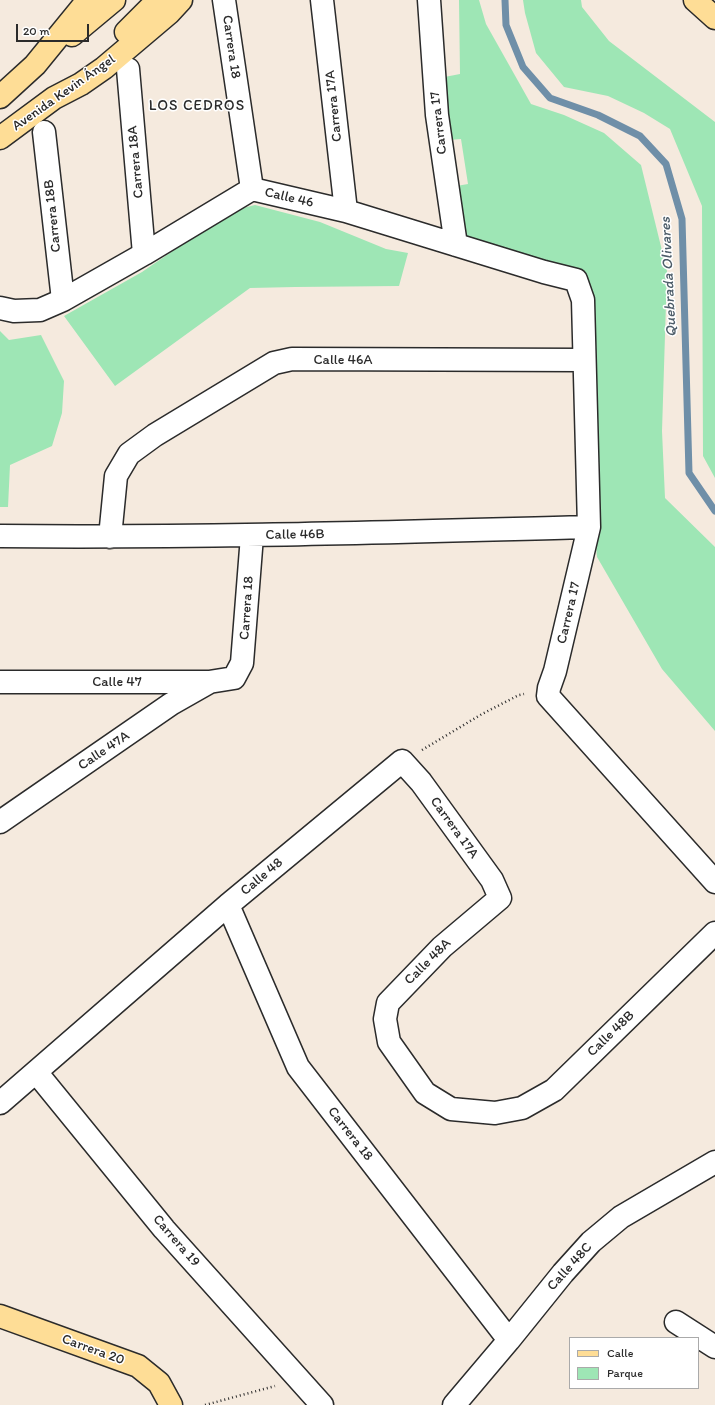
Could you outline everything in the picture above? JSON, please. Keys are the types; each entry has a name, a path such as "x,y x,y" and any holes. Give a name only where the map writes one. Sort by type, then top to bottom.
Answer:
{"main road":[{"path":"35,65 88,0"},
{"path":"0,97 35,65 114,0"},
{"path":"54,98 136,23 158,0"},
{"name":"Avenida Kevin Ángel","path":"0,138 54,98 81,84 104,68 169,13 181,0"},
{"path":"695,0 715,18"},
{"name":"Carrera 20","path":"0,1316 138,1366 159,1383 171,1405"}],"street":[{"name":"Carrera 18","path":"224,0 252,189"},
{"name":"Carrera 17A","path":"322,0 346,211"},
{"name":"Carrera 17","path":"429,0 437,115 456,245"},
{"name":"Carrera 18A","path":"128,69 144,254"},
{"name":"Carrera 18B","path":"44,132 63,300"},
{"name":"Calle 46","path":"0,308 14,311 40,310 63,300 144,254 252,189 346,211 576,280"},
{"name":"Carrera 17","path":"549,688 555,672 589,527 583,300 576,280"},
{"name":"Calle 46A","path":"110,537 116,476 129,454 155,435 274,363 292,360 584,360"},
{"name":"Calle 46B","path":"0,536 252,536 589,527"},
{"name":"Carrera 18","path":"234,678 242,663 252,536"},
{"name":"Calle 47","path":"0,682 209,682 234,678"},
{"name":"Calle 47A","path":"0,822 172,704 209,682"},
{"path":"549,688 548,696 715,882"},
{"name":"Carrera 17A","path":"402,761 421,782 492,880 500,898"},
{"name":"Calle 48","path":"0,1103 228,905 402,761"},
{"name":"Calle 48A","path":"495,1113 451,1109 425,1093 389,1042 385,1018 388,1003 442,947 500,898"},
{"name":"Carrera 18","path":"228,905 298,1067 509,1340"},
{"name":"Calle 48B","path":"495,1113 522,1108 554,1090 715,933"},
{"name":"Carrera 19","path":"36,1072 164,1229 322,1405"},
{"name":"Calle 48C","path":"454,1405 563,1273 591,1242 621,1217 715,1162"},
{"path":"676,1322 698,1337"},
{"path":"699,1337 715,1348"}],"path":[{"path":"402,761 482,714 518,695 549,688"},
{"path":"205,1405 300,1381"}],"green space":[{"path":"459,0 479,0 486,24 531,104 564,115 604,133 641,165 667,271 662,431 665,498 715,547 715,731 662,669 597,557 592,502 585,295 454,237 445,188 468,184 461,139 436,141 429,80 460,74"},
{"path":"523,0 581,0 582,7 609,41 715,122 715,478 703,456 702,206 670,129 644,113 608,96 564,87 536,53"},
{"path":"255,205 320,222 386,249 408,253 399,286 250,288 115,386 64,316 142,272 231,211"},
{"path":"0,331 9,340 41,335 64,381 62,413 52,446 10,465 8,507 0,507"}],"waterway":[{"name":"Quebrada Olivares","path":"505,0 506,25 523,67 550,98 598,115 640,136 666,164 682,219 689,473 715,511"}],"district":[{"name":"LOS CEDROS","path":"197,106"}]}
